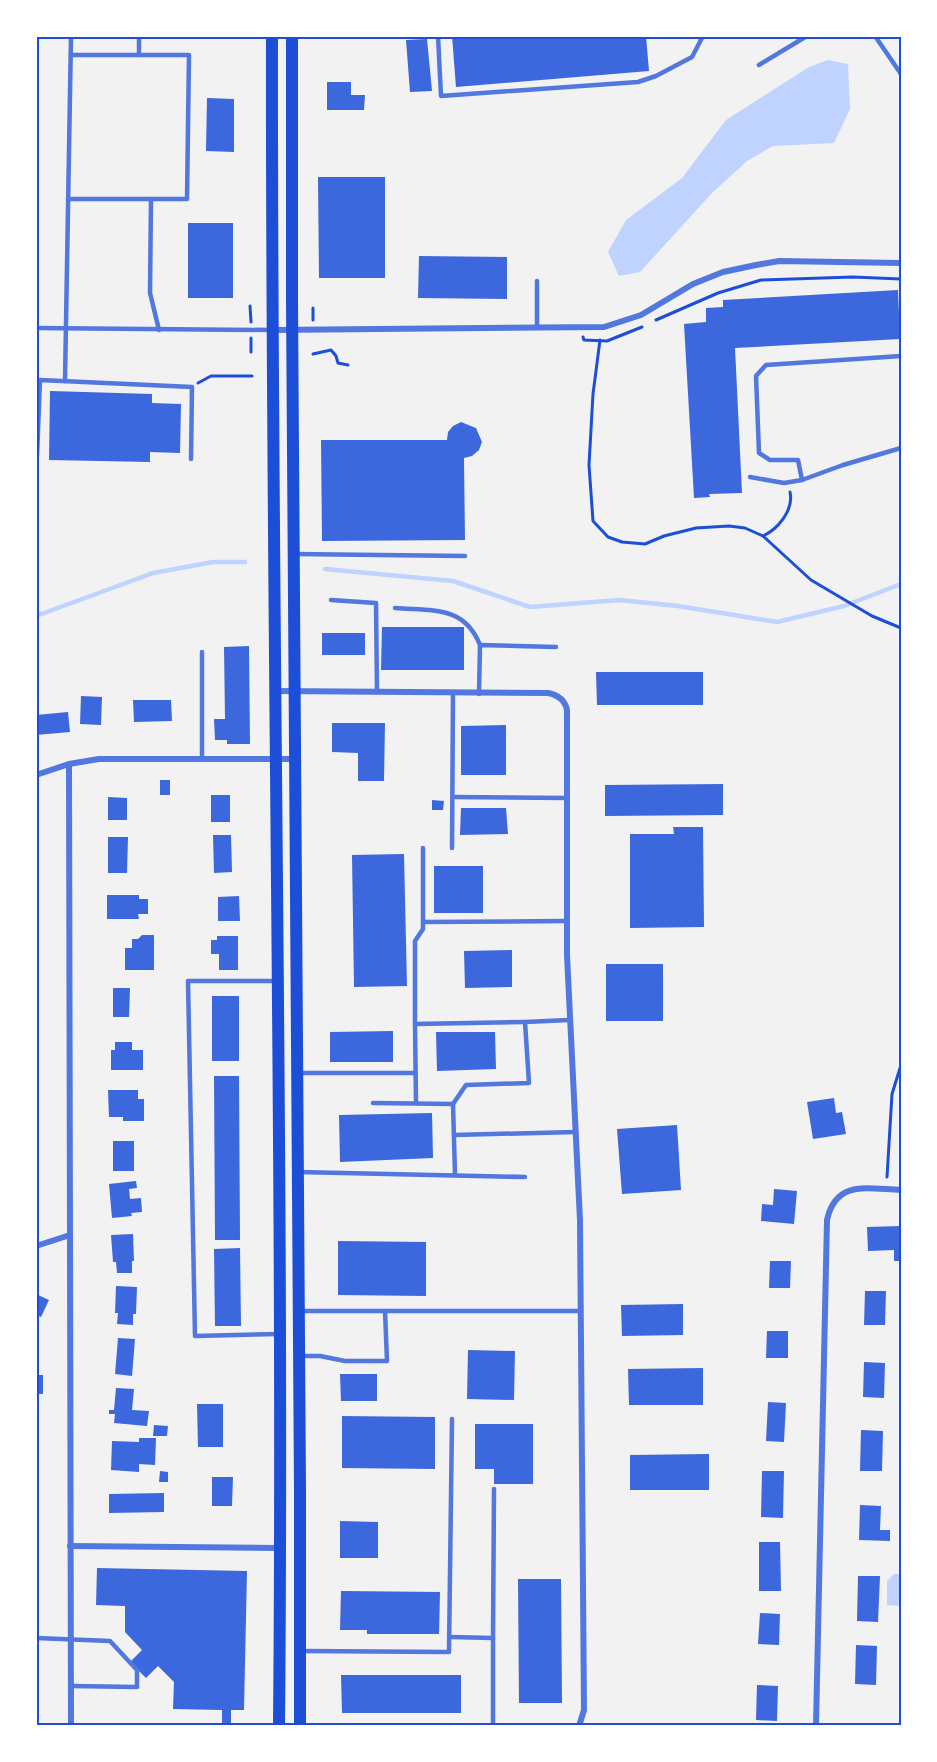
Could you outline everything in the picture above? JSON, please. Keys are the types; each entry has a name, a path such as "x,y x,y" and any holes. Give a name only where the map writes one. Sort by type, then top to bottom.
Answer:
{"main road":[{"path":"272,36 271,330 279,1334 279,1726"},
{"path":"292,36 300,1726"}],"street":[{"path":"271,330 604,327 640,315 693,284 723,272 787,261 901,263"},
{"path":"274,691 548,693 561,698 566,704 566,921 580,1220 584,1710 579,1726"},
{"path":"36,775 69,764 99,759 296,759"},
{"path":"69,764 71,1726"},
{"path":"816,1726 827,1220 829,1208 834,1199 851,1189 901,1190"},
{"path":"36,1246 70,1235"},
{"path":"70,1546 279,1548"}],"lane":[{"path":"65,381 71,36"},
{"path":"139,36 139,55"},
{"path":"438,36 441,96 638,81 656,76 692,57 703,36"},
{"path":"759,65 807,36"},
{"path":"875,36 901,74"},
{"path":"68,199 187,199 189,55 71,55"},
{"path":"151,199 150,293 159,330"},
{"path":"537,281 537,328"},
{"path":"36,328 271,330"},
{"path":"802,480 798,460 770,460 759,453 756,376 766,365 901,356"},
{"path":"37,456 38,380 192,387 191,459"},
{"path":"750,477 789,482 802,480 901,448"},
{"path":"294,554 465,556"},
{"path":"331,600 376,603 377,692"},
{"path":"395,608 451,612 474,629 480,645 479,694"},
{"path":"480,645 556,647"},
{"path":"202,652 202,759"},
{"path":"452,848 453,693"},
{"path":"453,797 567,798"},
{"path":"416,1103 415,941 423,930 423,848"},
{"path":"423,922 566,921"},
{"path":"276,981 188,981 195,1336 279,1334"},
{"path":"414,1024 569,1020"},
{"path":"455,1176 453,1104 466,1085 529,1083 525,1022"},
{"path":"298,1073 415,1073"},
{"path":"373,1103 453,1104"},
{"path":"454,1135 576,1132"},
{"path":"298,1172 525,1177"},
{"path":"299,1311 581,1311"},
{"path":"300,1356 320,1356 345,1361 387,1361 385,1311"},
{"path":"301,1652 449,1652 452,1419"},
{"path":"494,1489 494,1726"},
{"path":"450,1637 493,1638"},
{"path":"36,1638 110,1641 137,1670 137,1687 71,1686"}],"path":[{"path":"580,328 584,340 607,340 640,328 718,293 761,280 853,277 901,279"},
{"path":"600,340 593,394 589,465 593,521 608,537 622,542 645,544 664,536 707,526 745,528 763,536 811,580 872,616 901,628"},
{"path":"313,354 331,350 338,363 348,365"},
{"path":"192,387 211,376 252,376"},
{"path":"763,536 782,522 792,498 789,482"},
{"path":"887,1178 892,1094 901,1065"}],"water":[{"path":"828,60 848,64 850,109 834,143 773,146 747,161 712,193 640,272 619,276 608,252 626,220 682,178 726,120 809,67"},
{"path":"894,1574 901,1577 901,1606 887,1605 887,1581"}],"building":[{"path":"452,36 646,36 649,71 456,87"},
{"path":"427,39 432,91 410,92 406,40"},
{"path":"327,82 351,82 351,95 365,95 364,110 327,110"},
{"path":"207,98 234,99 234,152 206,151"},
{"path":"318,177 385,177 385,278 319,278"},
{"path":"188,223 233,223 233,298 188,298"},
{"path":"419,256 507,257 507,299 418,298"},
{"path":"898,290 900,339 735,348 742,493 709,494 710,497 694,498 684,324 706,322 706,308 723,307 723,300"},
{"path":"50,391 152,394 152,403 181,404 180,453 150,452 150,462 49,460"},
{"path":"461,422 476,428 482,442 479,450 472,456 464,458 465,540 322,541 321,440 447,440 448,432"},
{"path":"382,627 464,627 464,670 381,670"},
{"path":"322,633 365,633 365,655 322,655"},
{"path":"249,646 250,744 227,744 227,740 215,740 214,719 225,719 224,647"},
{"path":"596,672 703,672 703,705 597,705"},
{"path":"81,696 102,697 101,725 80,724"},
{"path":"133,700 171,700 172,721 134,722"},
{"path":"68,712 70,732 36,735 36,715"},
{"path":"332,723 385,723 384,781 358,781 358,753 332,752"},
{"path":"506,725 506,775 461,775 461,726"},
{"path":"160,780 170,780 170,795 160,795"},
{"path":"723,784 723,815 605,816 605,785"},
{"path":"211,795 230,795 230,822 211,822"},
{"path":"108,797 127,798 127,820 108,820"},
{"path":"432,800 444,801 443,810 432,810"},
{"path":"461,808 506,808 508,834 460,835"},
{"path":"673,827 703,827 704,927 630,928 630,834 674,834"},
{"path":"213,835 231,835 232,872 214,873"},
{"path":"108,837 128,837 127,873 108,873"},
{"path":"404,854 407,986 354,987 352,855"},
{"path":"434,866 483,866 483,913 434,913"},
{"path":"107,895 139,895 139,899 148,899 148,914 138,914 139,919 107,919"},
{"path":"239,896 240,921 218,921 218,897"},
{"path":"142,935 154,935 154,970 125,970 125,948 132,948 132,939 138,939"},
{"path":"217,936 238,936 238,970 219,970 219,954 211,954 211,940 217,940"},
{"path":"512,950 512,987 465,988 464,951"},
{"path":"606,964 663,964 663,1021 606,1021"},
{"path":"113,988 130,988 129,1017 113,1017"},
{"path":"212,996 239,996 239,1061 212,1061"},
{"path":"393,1031 393,1062 330,1062 330,1032"},
{"path":"436,1032 495,1032 496,1069 437,1071"},
{"path":"115,1042 132,1042 132,1050 143,1050 143,1070 111,1070 111,1050 115,1050"},
{"path":"214,1076 239,1076 240,1240 215,1240"},
{"path":"108,1090 138,1090 138,1099 144,1099 144,1121 123,1121 123,1117 109,1117"},
{"path":"834,1098 836,1113 842,1112 846,1134 813,1139 807,1102"},
{"path":"432,1113 433,1158 340,1162 339,1115"},
{"path":"677,1125 681,1190 622,1194 617,1129"},
{"path":"113,1141 134,1141 134,1171 113,1171"},
{"path":"136,1181 137,1188 129,1189 130,1199 141,1198 142,1212 131,1213 132,1216 112,1218 109,1184"},
{"path":"774,1189 797,1191 794,1224 761,1221 762,1204 773,1205"},
{"path":"901,1226 901,1261 894,1261 894,1250 868,1251 867,1227"},
{"path":"133,1234 132,1273 117,1273 116,1262 113,1262 111,1235"},
{"path":"338,1241 426,1242 426,1296 338,1295"},
{"path":"240,1248 241,1326 215,1326 214,1249"},
{"path":"770,1261 791,1261 790,1288 769,1288"},
{"path":"116,1286 137,1287 136,1314 133,1314 133,1325 117,1324"},
{"path":"865,1291 886,1291 885,1325 864,1325"},
{"path":"36,1294 49,1300 41,1317 36,1315"},
{"path":"683,1304 683,1335 622,1336 621,1305"},
{"path":"767,1331 788,1331 788,1358 766,1358"},
{"path":"118,1338 135,1339 132,1376 115,1374"},
{"path":"468,1350 515,1351 514,1400 467,1399"},
{"path":"864,1362 885,1363 884,1398 863,1397"},
{"path":"703,1368 703,1405 629,1405 628,1369"},
{"path":"340,1374 377,1374 377,1401 341,1401"},
{"path":"36,1375 43,1375 43,1394 36,1394"},
{"path":"116,1388 134,1389 132,1410 149,1411 147,1426 114,1423 115,1414 109,1414 109,1410 114,1410"},
{"path":"768,1402 786,1403 784,1442 766,1441"},
{"path":"197,1404 223,1404 223,1447 198,1447"},
{"path":"342,1416 435,1417 435,1469 342,1468"},
{"path":"475,1424 533,1424 533,1484 494,1484 494,1469 475,1469"},
{"path":"154,1425 168,1426 167,1436 153,1436"},
{"path":"861,1430 883,1431 882,1471 860,1471"},
{"path":"139,1438 156,1438 155,1465 139,1464 139,1472 111,1470 112,1441 139,1442"},
{"path":"709,1454 709,1490 630,1490 630,1455"},
{"path":"160,1471 168,1472 168,1482 159,1482"},
{"path":"762,1471 784,1471 783,1518 761,1517"},
{"path":"212,1477 233,1477 232,1506 212,1506"},
{"path":"164,1493 164,1512 109,1513 109,1494"},
{"path":"860,1505 881,1506 880,1530 890,1530 890,1541 859,1540"},
{"path":"340,1521 378,1522 378,1558 340,1558"},
{"path":"759,1542 780,1542 781,1591 759,1591"},
{"path":"97,1568 247,1571 244,1710 231,1710 231,1726 222,1726 222,1710 173,1709 174,1682 158,1666 146,1678 130,1662 142,1650 125,1632 125,1606 96,1605"},
{"path":"858,1576 880,1576 878,1622 857,1621"},
{"path":"518,1579 561,1579 562,1703 519,1703"},
{"path":"341,1591 440,1592 439,1634 367,1634 367,1630 340,1630"},
{"path":"760,1613 780,1614 779,1645 758,1644"},
{"path":"856,1645 877,1646 876,1685 855,1684"},
{"path":"341,1675 461,1675 461,1713 342,1713"},
{"path":"757,1685 778,1686 777,1721 756,1720"}],"waterway":[{"path":"36,616 153,573 213,562 245,562"},
{"path":"325,569 453,581 530,607 619,600 678,606 777,622 844,606 901,584"}]}
